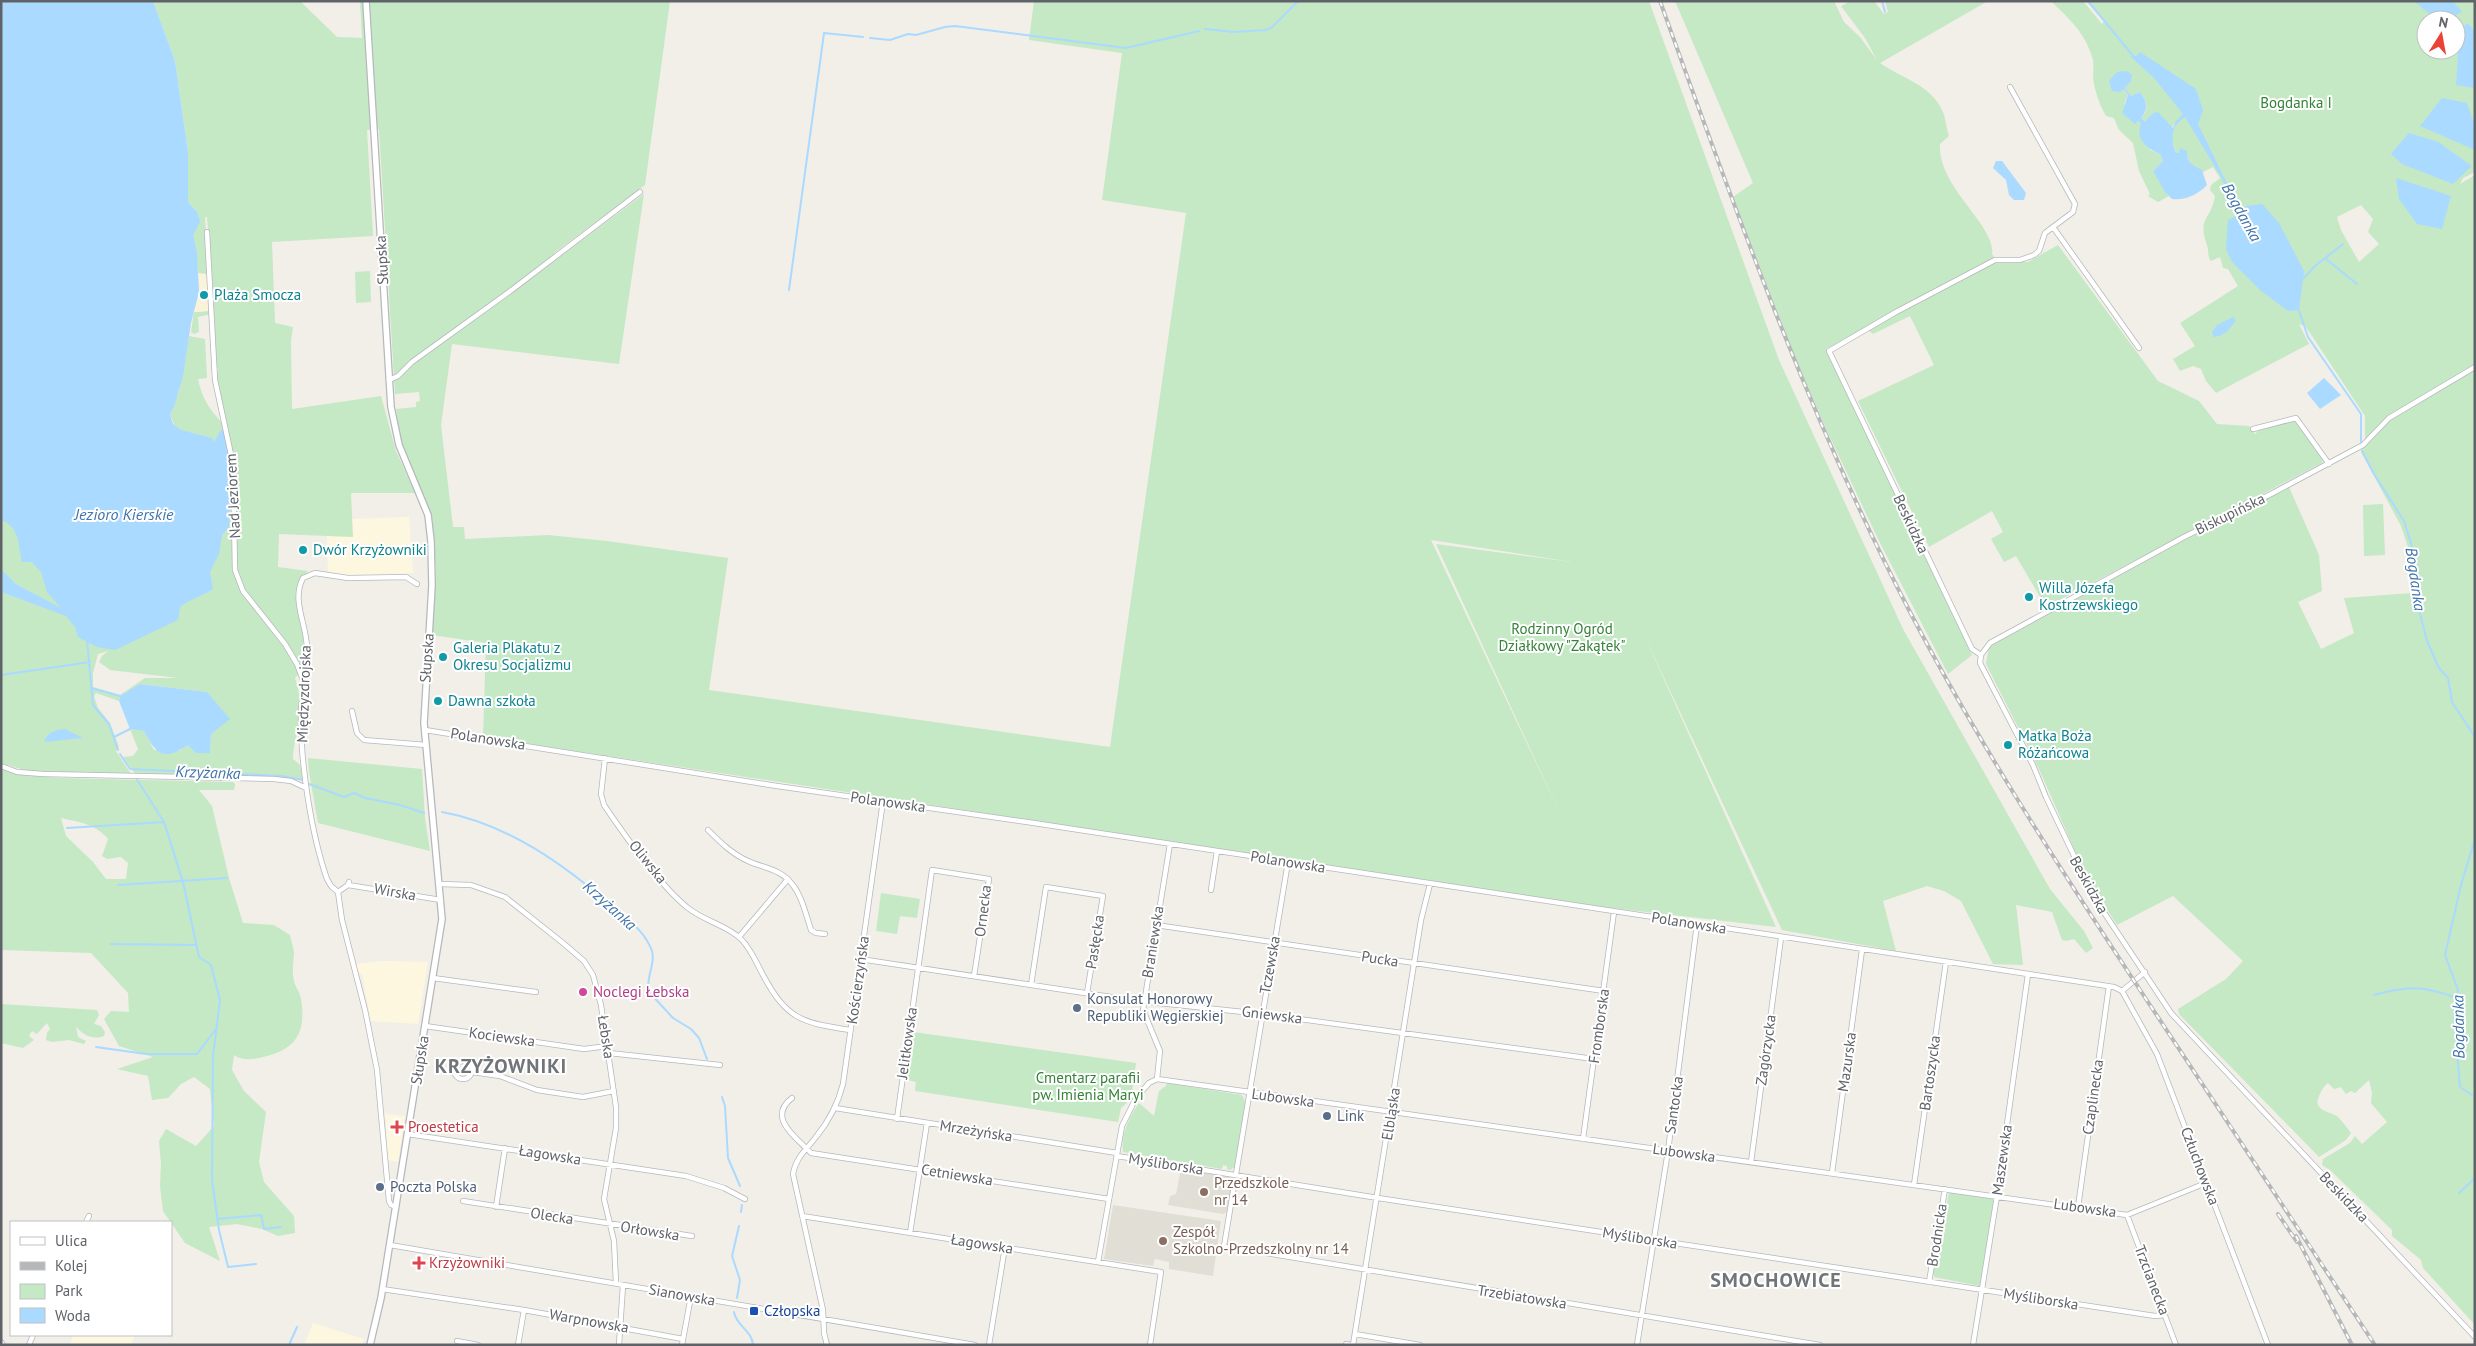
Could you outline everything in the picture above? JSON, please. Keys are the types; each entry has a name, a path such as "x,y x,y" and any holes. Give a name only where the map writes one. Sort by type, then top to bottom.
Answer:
{"street":[{"name":"Słupska","path":"366,1 390,407 396,437 425,507 431,541 432,585 425,688 425,730 442,919 390,1245 370,1345"},
{"path":"2010,87 2075,204 2073,212 2053,226 2139,348"},
{"path":"389,380 398,376 412,362 513,290 640,192"},
{"name":"Beskidzka","path":"2053,226 2045,233 2040,250 2034,255 2020,260 1995,260 1896,312 1829,351 1972,649 1981,655 1980,663 1983,673 2033,765 2078,867 2101,908 2176,1018 2475,1337"},
{"name":"Nad Jeziorem","path":"207,232 215,380 233,464 235,570 243,591 285,644 297,664 303,680"},
{"name":"Biskupińska","path":"1981,655 1990,643 2184,537 2329,464 2362,445 2389,418 2475,366"},
{"path":"2253,429 2296,418 2329,464"},
{"name":"Międzyzdrojska","path":"396,1207 391,1205 389,1201 380,1098 373,1046 342,920 338,892 331,886 323,868 306,788 302,750 306,637 297,594 303,578 315,573 348,578 406,577 417,584"},
{"path":"352,711 358,733 364,740 426,745"},
{"name":"Polanowska","path":"425,730 883,802 2109,986 2122,991"},
{"name":"Oliwska","path":"605,758 602,800 619,828 686,907 709,922 739,937 750,950 772,993 804,1022 850,1030"},
{"path":"1,766 16,772 43,774 274,779 291,781 306,788"},
{"name":"Kościerzyńska","path":"827,1345 824,1319 793,1174 798,1157 835,1108 843,1084 883,802"},
{"path":"708,830 735,854 776,871 788,879 797,891 812,930 816,933 825,934"},
{"name":"Braniewska","path":"1157,1079 1160,1052 1143,1010 1170,844"},
{"path":"1211,890 1217,851"},
{"name":"Tczewska","path":"1224,1246 1288,862"},
{"name":"Ornecka","path":"917,967 932,870 961,874 989,879 974,976"},
{"path":"739,937 788,879"},
{"name":"Wirska","path":"338,892 347,884 441,900"},
{"name":"Łebska","path":"440,884 471,884 505,897 584,961 598,989 614,1091 616,1128 604,1199 614,1241 616,1283"},
{"name":"Elbląska","path":"1350,1344 1355,1334 1425,899 1430,884"},
{"name":"Pasłęcka","path":"1031,984 1046,887 1103,896 1087,993"},
{"name":"Fromborska","path":"1583,1139 1614,912"},
{"name":"Santocka","path":"1637,1345 1668,1151 1697,924"},
{"name":"Pucka","path":"1156,925 1415,965 1604,991"},
{"name":"Zagórzycka","path":"1751,1162 1781,938"},
{"name":"Mazurska","path":"1832,1173 1862,950"},
{"name":"Gniewska","path":"860,959 1144,1001 1262,1014 1594,1058"},
{"name":"Bartoszycka","path":"1914,1185 1946,962"},
{"name":"Jelitkowska","path":"896,1119 917,967"},
{"path":"2122,991 2145,972"},
{"name":"Maszewska","path":"1973,1345 1997,1196 2028,974"},
{"path":"433,978 536,992"},
{"name":"Czaplinecka","path":"2078,1207 2109,986"},
{"name":"Człuchowska","path":"2122,991 2154,1046 2268,1345"},
{"name":"Kociewska","path":"426,1026 584,1049 608,1046"},
{"path":"609,1053 720,1065"},
{"path":"465,1061 470,1064 472,1072 468,1077 460,1078 454,1072 455,1066 459,1062 465,1061"},
{"path":"472,1072 500,1076 538,1090 582,1097 614,1091"},
{"path":"1098,1262 1122,1126 1129,1109 1142,1090 1157,1079"},
{"name":"Lubowska","path":"1157,1079 2127,1214 2206,1183"},
{"path":"792,1098 785,1104 782,1113 786,1130 806,1148"},
{"name":"Mrzeżyńska","path":"835,1108 1117,1154"},
{"path":"910,1233 928,1123"},
{"name":"Łagowska","path":"408,1134 692,1178 724,1188 745,1199"},
{"path":"496,1207 505,1148"},
{"name":"Cetniewska","path":"806,1148 811,1153 1109,1199"},
{"name":"Myśliborska","path":"1117,1154 1236,1176 1378,1198 2155,1316 2165,1315"},
{"name":"Brodnicka","path":"1929,1282 1945,1189"},
{"name":"Olecka","path":"463,1201 609,1225"},
{"name":"Trzcianecka","path":"2127,1214 2176,1345"},
{"path":"86,1221 89,1216"},
{"name":"Łagowska","path":"802,1216 1161,1272 1150,1345"},
{"name":"Orłowska","path":"609,1225 692,1236"},
{"name":"Sianowska","path":"390,1245 975,1345"},
{"name":"Trzebiatowska","path":"1224,1246 1365,1271 1820,1345"},
{"path":"989,1345 1005,1247"},
{"path":"619,1345 623,1285"},
{"name":"Warpnowska","path":"382,1289 524,1310 620,1327 689,1345"},
{"path":"682,1342 692,1296"},
{"path":"518,1345 524,1310"},
{"path":"1355,1334 1420,1345"},
{"path":"457,1341 478,1345"}],"shaded area":[{"path":"409,517 413,573 352,576 328,573 327,536 352,537 352,519"},
{"path":"383,961 428,962 418,1024 371,1021 362,974 358,973 356,964"},
{"path":"385,1114 405,1116 398,1162 388,1160"},
{"name":"Przedszkole nr 14","path":"1181,1169 1229,1177 1227,1189 1231,1190 1227,1212 1223,1214 1168,1205 1170,1196 1176,1194"},
{"name":"Zespół Szkolno-Przedszkolny nr 14","path":"1113,1205 1221,1221 1213,1276 1169,1269 1169,1262 1155,1259 1153,1266 1104,1259"},
{"path":"313,1323 364,1339 362,1345 304,1345"},
{"path":"74,1336 135,1336 131,1345 69,1345"}],"green space":[{"name":"Rodzinny Ogród Działkowy \"Zakątek\"","path":"153,1 300,1 337,37 362,38 360,1 670,1 645,185 554,253 558,258 644,194 619,364 452,344 441,425 453,527 464,527 465,539 548,535 607,541 728,558 709,690 1110,747 1186,213 1102,200 1122,53 1029,40 1034,1 1649,1 1779,360 1903,629 2050,889 2084,931 2093,948 2086,953 2074,939 2062,940 2052,912 2016,905 2023,965 1993,964 1961,901 1944,891 1927,886 1883,901 1896,951 1782,930 1643,633 1776,927 1603,907 483,737 486,643 432,635 436,571 432,517 400,439 396,409 416,407 416,402 420,401 419,392 395,394 379,129 367,130 373,236 272,242 275,323 293,327 291,341 292,409 381,396 396,451 415,493 351,493 353,537 279,534 278,567 308,571 302,578 296,594 303,624 304,668 295,678 299,695 300,713 293,759 300,765 303,780 220,775 136,775 123,757 133,756 138,749 130,729 144,731 154,750 179,751 188,745 210,752 211,734 207,692 141,684 120,696 119,701 96,693 94,696 98,708 110,723 119,747 116,751 131,774 28,771 1,763 1,592 66,615 62,609 16,584 1,570 1,453 175,427 170,414 179,391 189,336 205,339 207,378 198,379 207,404 224,425 215,372 218,372 218,368 215,368 213,295 220,292 220,290 213,292 207,217 205,217 211,314 198,317 199,332 194,334 191,332 194,312 209,311 207,274 198,273 198,266 177,248 199,222 198,213 188,202 188,152 175,61","holes":["1431,540 1572,562 1436,544 1562,818","108,651 99,662 110,670 178,678 145,678 120,695 93,687 93,673 98,654"]},
{"path":"1675,1 1834,1 1844,22 1860,37 1877,60 1865,38 1841,6 1851,1 1874,1 1884,14 1888,12 1885,1 1988,1 1880,63 1923,88 1937,101 1943,113 1949,136 1940,144 1942,160 1947,175 1985,231 1991,243 1992,254 1997,262 2028,262 2058,245 2158,381 2199,401 2217,424 2249,426 2255,434 2258,431 2294,420 2323,458 2322,463 2046,607 2016,556 2004,562 1991,539 2003,532 1992,511 1929,547 1858,401 1934,365 1910,316 1873,334 1865,328 1826,349 1972,655 1948,674 1880,543 1796,360 1733,197 1753,183"},
{"name":"Bogdanka I","path":"2051,1 2083,1 2102,24 2104,21 2086,1 2475,1 2475,172 2463,178 2460,184 2475,175 2475,1325 2423,1268 2421,1260 2392,1236 2392,1230 2330,1170 2322,1165 2323,1159 2350,1143 2355,1136 2362,1144 2387,1122 2371,1103 2372,1093 2369,1080 2355,1093 2351,1091 2346,1094 2341,1087 2334,1089 2328,1083 2323,1089 2317,1101 2318,1105 2323,1110 2338,1117 2351,1133 2346,1140 2319,1157 2179,1014 2178,1009 2226,979 2243,961 2173,896 2117,925 2086,876 2039,769 1986,664 1989,647 2187,539 2289,487 2319,555 2322,591 2298,602 2321,649 2354,633 2344,598 2412,593 2412,559 2401,526 2361,452 2365,439 2365,416 2306,327 2299,324 2309,344 2216,393 2206,381 2201,369 2193,366 2180,371 2173,359 2195,346 2180,323 2238,286 2228,269 2223,268 2220,257 2211,261 2204,236 2204,224 2215,196 2210,190 2211,185 2220,178 2213,167 2203,172 2192,166 2187,157 2176,153 2171,136 2178,121 2171,128 2158,113 2153,113 2145,121 2141,118 2146,112 2146,102 2140,92 2131,96 2125,88 2131,80 2124,89 2128,95 2124,104 2141,124 2150,150 2160,154 2163,161 2153,171 2169,196 2158,202 2148,196 2150,194 2139,171 2133,143 2119,130 2114,118 2106,116 2096,91 2093,76 2093,60 2090,50 2071,21","holes":["2361,205 2373,219 2368,232 2379,244 2359,262 2341,230 2337,217"]},
{"path":"370,271 371,302 356,303 355,272"},
{"path":"2383,504 2385,555 2364,556 2363,505"},
{"path":"308,758 422,769 425,818 430,851 318,823"},
{"path":"1,768 17,774 58,778 233,782 235,784 234,790 199,790 212,806 229,878 243,923 274,925 290,935 294,952 293,977 300,996 302,1020 298,1036 286,1048 278,1053 259,1058 246,1059 234,1055 232,1070 244,1091 266,1112 259,1162 264,1182 294,1216 295,1233 278,1236 262,1229 237,1224 209,1227 220,1261 185,1243 172,1224 172,1221 170,1221 163,1211 160,1186 161,1163 159,1141 166,1129 196,1146 214,1126 210,1089 194,1077 181,1084 168,1098 152,1100 148,1076 117,1069 153,1057 119,1046 104,1019 111,1011 129,1012 128,993 91,953 1,950","holes":["61,818 87,824 98,830 108,839 102,856 107,859 121,857 128,863 126,879 106,879 93,862 66,836"]},
{"path":"881,893 920,899 917,918 900,916 897,934 876,931"},
{"path":"1,1004 97,1010 99,1015 94,1024 101,1026 105,1032 104,1036 96,1038 89,1036 82,1033 76,1027 78,1037 86,1041 84,1044 69,1040 52,1042 46,1040 50,1029 47,1023 37,1034 32,1031 29,1036 34,1040 23,1048 1,1043"},
{"name":"Cmentarz parafii pw. Imienia Maryi","path":"913,1032 1136,1063 1131,1099 1121,1108 1118,1122 915,1091 916,1082 907,1080"},
{"path":"1167,1083 1242,1095 1245,1101 1245,1119 1235,1167 1230,1170 1227,1169 1227,1166 1223,1165 1222,1169 1123,1152 1124,1133 1139,1103 1154,1116 1159,1091"},
{"path":"1949,1192 1994,1199 1980,1286 1934,1277 1933,1272"}],"sand":[{"name":"Plaża Smocza","path":"198,273 208,275 209,311 194,312 200,286"}],"water":[{"name":"Jezioro Kierskie","path":"1,1 153,1 175,61 188,152 188,202 198,213 200,222 193,235 197,253 199,292 191,323 183,376 174,407 170,414 173,424 181,430 212,438 214,442 221,430 224,430 232,477 227,490 230,503 229,527 222,535 219,554 210,572 213,589 182,606 178,620 115,650 97,647 78,637 75,627 66,616 1,592 2,570 16,584 61,608 47,592 41,572 32,562 22,562 15,532 12,527 1,520"},
{"path":"2414,1 2453,1 2460,10 2425,10"},
{"path":"2468,23 2475,32 2475,88 2456,85 2458,60 2466,60 2466,25"},
{"path":"2140,52 2196,89 2203,110 2198,124 2240,210 2245,210 2246,206 2262,204 2279,223 2304,271 2299,310 2288,311 2261,291 2232,262 2226,249 2228,220 2237,216 2237,212 2227,189 2222,191 2221,189 2225,186 2221,177 2185,117 2174,129 2174,148 2176,153 2179,153 2180,148 2187,151 2189,161 2202,170 2207,185 2196,194 2181,199 2172,199 2165,192 2153,171 2163,161 2160,154 2143,143 2140,134 2141,124 2138,121 2135,124 2122,113 2128,95 2124,89 2120,92 2112,91 2109,81 2117,72 2127,71 2132,75 2131,81 2125,88 2131,96 2140,92 2146,102 2146,108 2141,118 2145,121 2153,113 2158,112 2173,128 2176,121 2183,114 2154,78 2130,56 2136,56"},
{"path":"2442,98 2467,103 2475,126 2475,150 2420,126"},
{"path":"2409,133 2438,142 2472,166 2453,184 2402,164 2391,154"},
{"path":"1996,161 2002,161 2026,193 2024,200 2014,200 2009,195 2006,180 1993,168"},
{"path":"2396,178 2451,196 2442,229 2417,224 2399,199"},
{"path":"2233,317 2236,320 2229,329 2224,334 2214,337 2212,332 2217,325"},
{"path":"2324,378 2341,395 2320,409 2307,393"},
{"path":"140,684 207,692 230,719 211,734 210,753 196,753 188,745 172,753 161,753 152,745 144,731 130,729 119,701 120,696"},
{"path":"65,729 83,738 44,742 52,732"}],"waterway":[{"path":"1205,29 1234,32 1265,30 1271,28 1298,1"},
{"path":"1882,1 1885,12"},
{"name":"Bogdanka","path":"2088,1 2134,57"},
{"path":"870,38 890,40 908,34 916,35 955,26 1126,48 1199,31"},
{"path":"789,290 824,33 863,37"},
{"path":"2303,279 2315,266 2343,244"},
{"path":"2326,259 2357,284"},
{"name":"Bogdanka","path":"2298,308 2308,337 2361,414 2361,442"},
{"name":"Bogdanka","path":"2362,451 2374,474 2404,521 2415,556 2416,598 2427,641 2439,668 2448,678 2452,702 2475,737"},
{"name":"Krzyżanka","path":"87,640 93,705 109,724 118,750"},
{"path":"1,675 90,662"},
{"path":"91,688 120,696"},
{"path":"114,737 130,729"},
{"name":"Krzyżanka","path":"120,754 130,769 282,776 303,780"},
{"path":"136,778 164,822 183,882 199,957 211,965 220,1000 213,1056 212,1180 219,1230 228,1267 256,1264"},
{"name":"Krzyżanka","path":"309,784 344,797 354,793 365,798 400,805 424,813"},
{"name":"Krzyżanka","path":"442,812 490,826 534,848 576,877 636,927 652,951 653,961 648,982 649,992 673,1018 691,1029 699,1038 707,1059"},
{"path":"67,828 164,822"},
{"name":"Bogdanka","path":"2472,1095 2460,1087 2454,1016 2458,990 2445,955 2461,885 2475,839"},
{"path":"118,885 227,878"},
{"path":"111,944 196,945"},
{"path":"2374,995 2416,988 2435,991 2457,998"},
{"path":"96,1047 146,1054 197,1054 216,1029"},
{"name":"Krzyżanka","path":"722,1097 725,1106 728,1158 740,1186"},
{"path":"2459,1193 2475,1178"},
{"name":"Krzyżanka","path":"741,1212 742,1205"},
{"path":"217,1219 261,1215 264,1229 281,1227"},
{"name":"Krzyżanka","path":"737,1298 740,1280 732,1256 739,1226"},
{"name":"Krzyżanka","path":"734,1312 735,1317 750,1335 753,1345"},
{"path":"289,1345 297,1327"}],"railway":[{"path":"1660,1 1745,234 1806,387 1838,463 1910,612 1965,711 2053,857 2375,1345"},
{"path":"2278,1214 2297,1242"},
{"path":"2296,1236 2352,1345"}],"place":[{"name":"Plaża Smocza","path":"204,295"},
{"name":"Dwór Krzyżowniki","path":"303,550"},
{"name":"Willa Józefa Kostrzewskiego","path":"2029,597"},
{"name":"Galeria Plakatu z Okresu Socjalizmu","path":"443,657"},
{"name":"Dawna szkoła","path":"438,701"},
{"name":"Matka Boża Różańcowa","path":"2008,745"},
{"name":"Noclegi Łebska","path":"583,992"},
{"name":"Konsulat Honorowy Republiki Węgierskiej","path":"1077,1008"},
{"name":"Link","path":"1327,1116"},
{"name":"Proestetica","path":"397,1127"},
{"name":"Poczta Polska","path":"380,1187"},
{"name":"Przedszkole nr 14","path":"1204,1192"},
{"name":"Zespół Szkolno-Przedszkolny nr 14","path":"1163,1241"},
{"name":"Krzyżowniki","path":"419,1263"},
{"name":"Człopska","path":"754,1311"}],"district":[{"name":"KRZYŻOWNIKI","path":"501,1066"},
{"name":"SMOCHOWICE","path":"1776,1280"}]}
